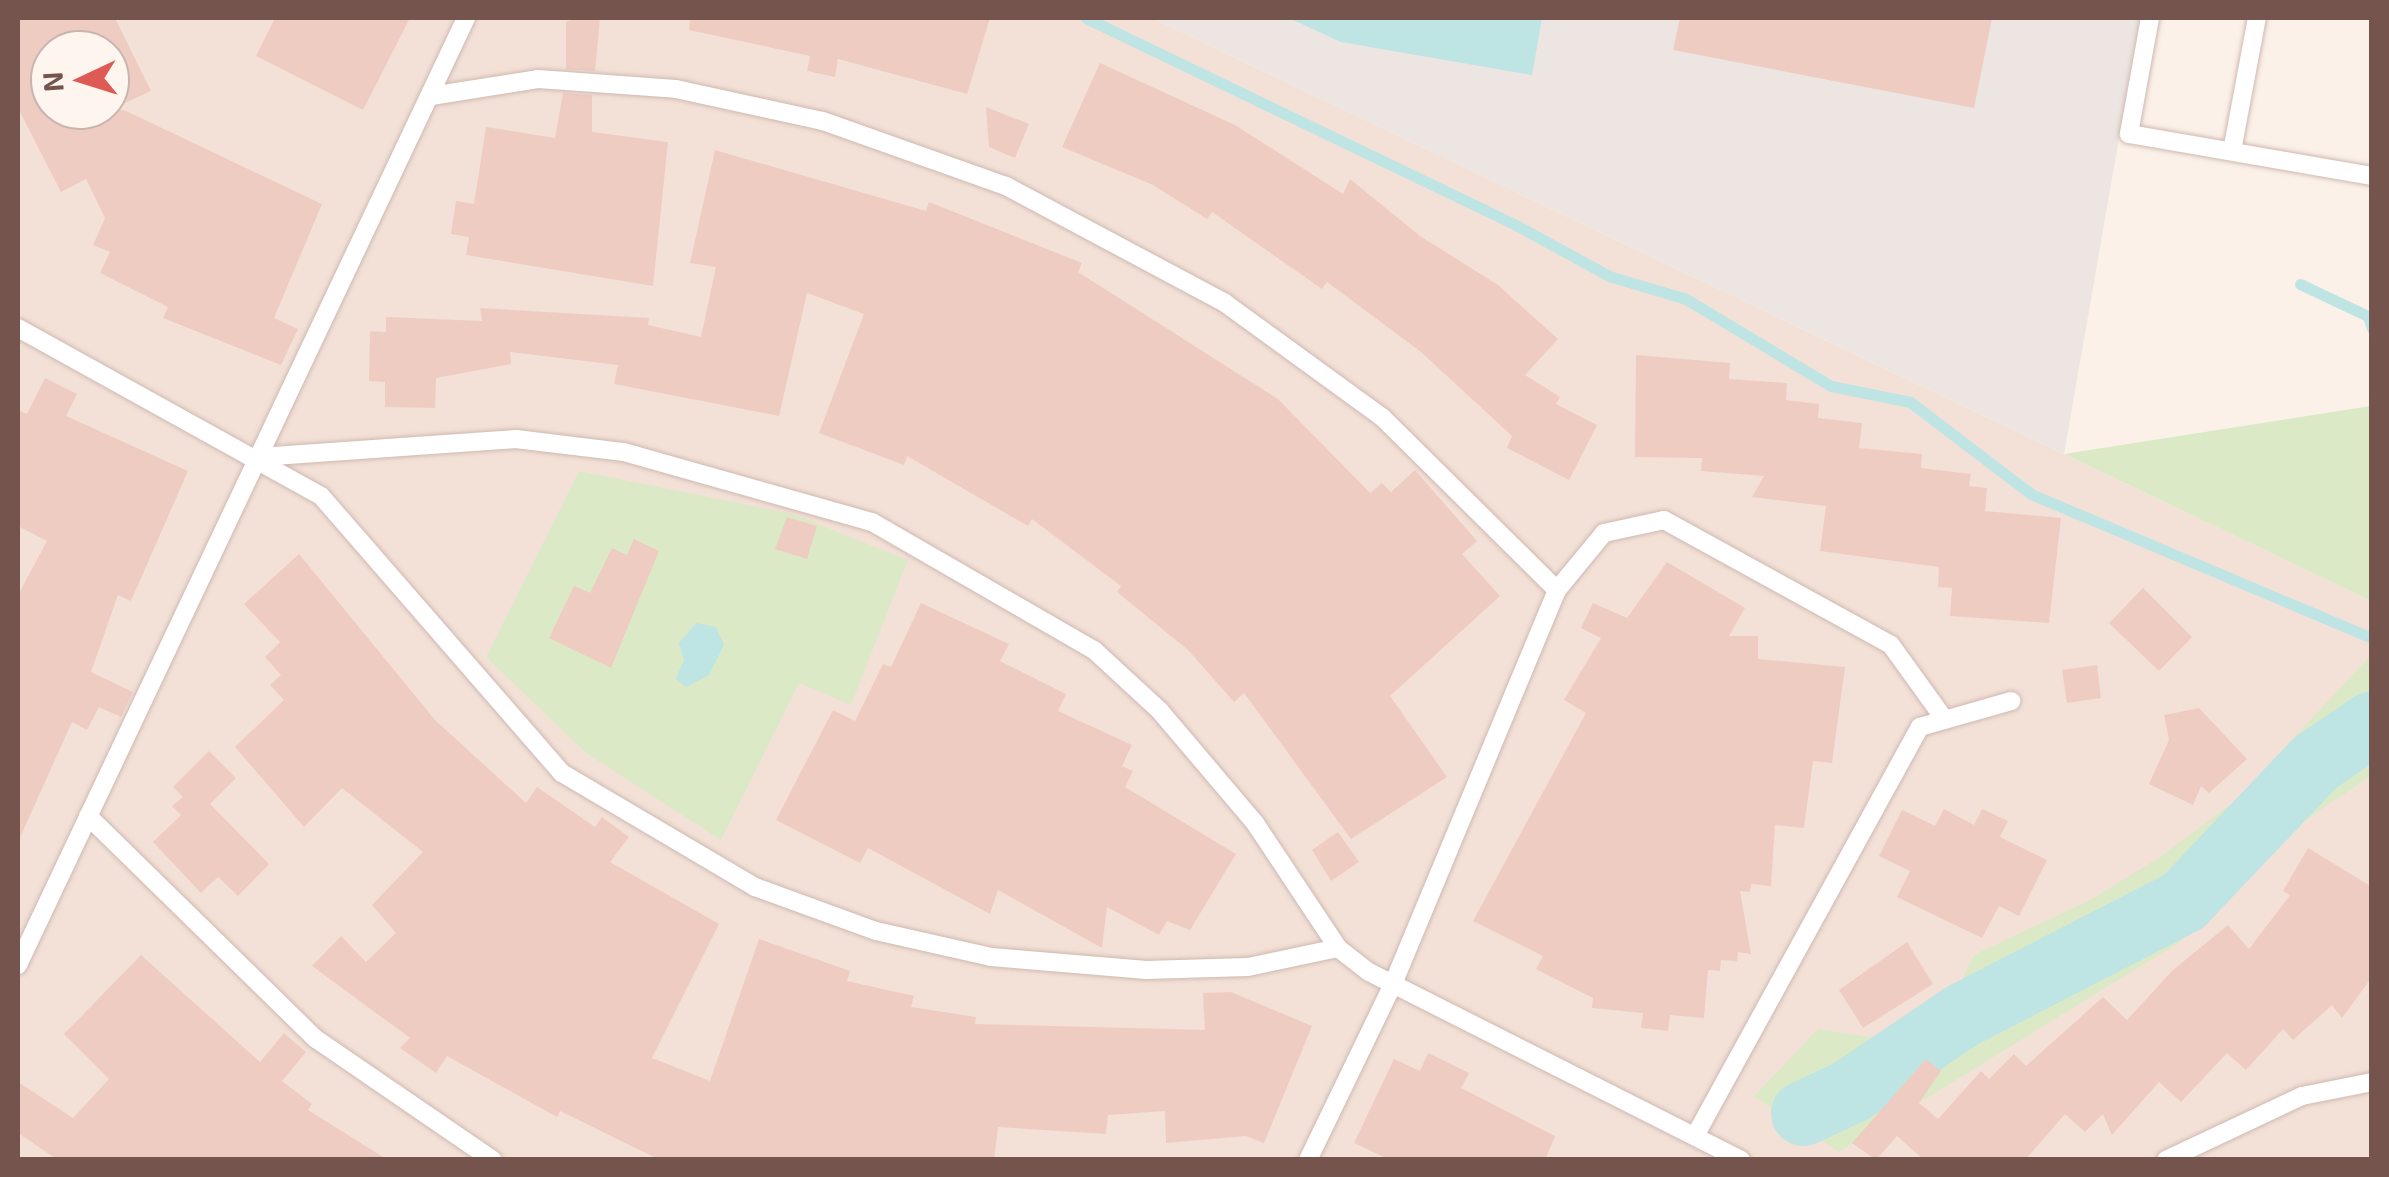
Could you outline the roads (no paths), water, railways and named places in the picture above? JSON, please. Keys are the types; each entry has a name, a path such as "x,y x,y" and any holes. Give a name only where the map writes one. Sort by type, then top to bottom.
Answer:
{"lane":[{"path":"18,964 466,18"},
{"path":"2150,18 2129,134 2372,176"},
{"path":"2232,152 2257,18"},
{"path":"431,96 538,79 676,90 823,121 1006,186 1224,303 1383,418 1556,590"},
{"path":"18,328 259,457 322,496 562,772 755,887 876,930 991,957 1146,970 1248,967 1338,948"},
{"path":"259,457 516,439 624,452 872,522 997,589 1107,662 1160,711 1256,823 1338,948 1392,984 1741,1160"},
{"path":"1308,1160 1392,984 1556,590 1604,533 1664,520 1891,645 1945,720"},
{"path":"1694,1136 1920,727 2012,701"},
{"path":"88,816 316,1039 493,1160"},
{"path":"2166,1160 2302,1096 2372,1082"}],"water":[{"path":"1289,18 1542,18 1532,75 1341,42"},
{"path":"696,623 716,627 724,645 709,675 686,687 676,679 684,660 679,643"}],"waterway":[{"path":"1086,18 1516,225 1609,276 1686,299 1831,386 1910,402 2031,494 2372,638"},
{"path":"2300,284 2368,316 2372,328"},
{"path":"1803,1113 1850,1091 1962,1015 2183,901 2314,763 2372,723"}]}
